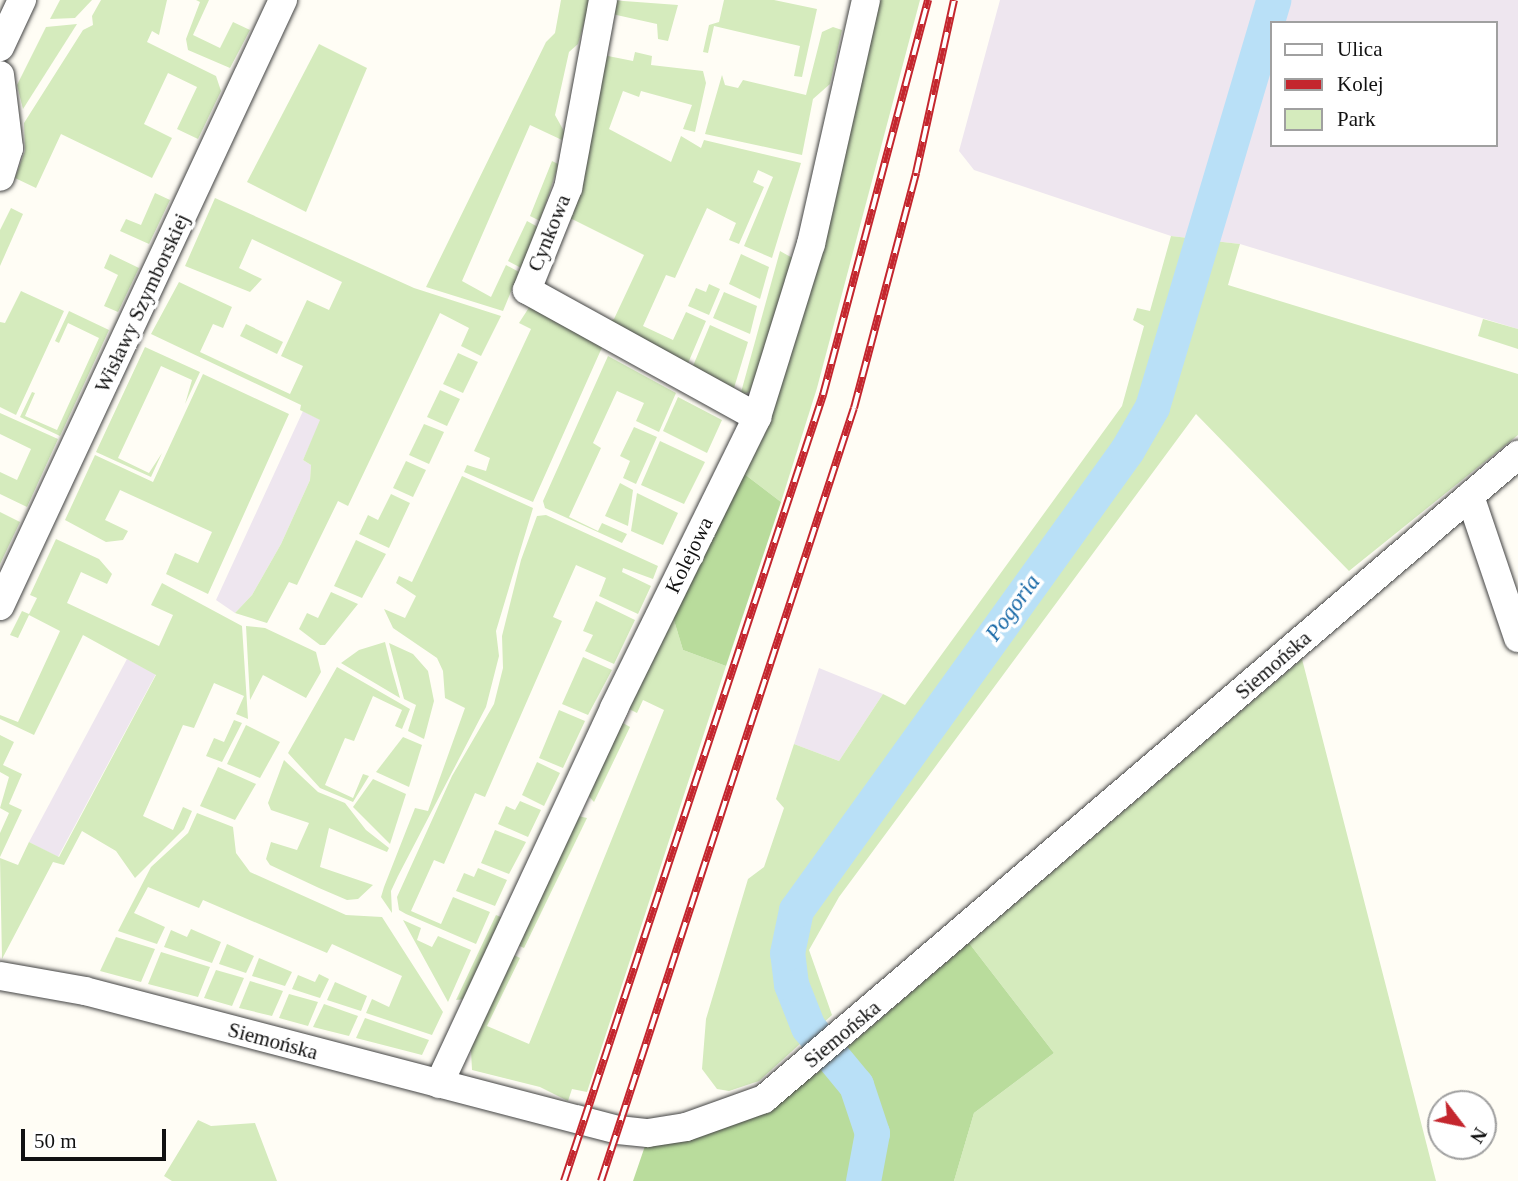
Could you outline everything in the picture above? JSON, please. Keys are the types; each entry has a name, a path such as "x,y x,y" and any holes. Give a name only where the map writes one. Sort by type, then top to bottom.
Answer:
{"street":[{"path":"0,47 22,0"},
{"name":"Wisławy Szymborskiej","path":"0,606 284,0"},
{"name":"Cynkowa","path":"603,0 568,188 527,290 757,417"},
{"name":"Kolejowa","path":"439,1084 614,708 757,417 811,244 866,0"},
{"path":"0,75 9,148 0,177"},
{"name":"Siemońska","path":"0,976 85,991 607,1128 648,1133 686,1127 764,1099 813,1060 1518,455"},
{"path":"1470,496 1518,638"}],"shaded area":[{"path":"1000,0 1518,0 1518,329 1240,244 1171,236 974,170 959,151"},
{"path":"303,411 321,420 303,460 311,465 310,480 281,544 252,595 235,613 216,600"},
{"path":"127,659 156,674 58,857 29,842"},
{"path":"819,668 883,694 839,761 794,744"}],"green space":[{"path":"60,0 92,0 75,18 50,19"},
{"path":"101,0 167,0 159,35 152,31 147,42 216,76 221,91 198,139 177,129 197,87 168,73 144,124 172,138 152,178 61,134 36,188 15,178 25,151 24,123 83,30 93,25 92,16"},
{"path":"196,0 209,0 193,35 220,48 233,22 250,30 230,68 188,50 186,39 200,2"},
{"path":"561,0 591,0 578,44 569,52 555,115 565,133 562,140 530,125 462,281 491,297 506,265 519,272 503,311 426,287 546,42 555,33"},
{"path":"610,0 678,5 668,41 658,39 657,24 612,14 603,55 633,61 635,52 652,56 651,65 703,71 706,83 695,132 683,129 692,105 641,91 639,97 623,91 609,129 671,162 681,136 701,148 704,140 801,163 772,258 744,246 773,177 758,170 753,182 764,187 739,244 729,240 736,223 707,208 675,278 666,275 643,326 673,340 686,312 706,321 686,368 602,324 614,319 644,255 572,219 560,223"},
{"path":"724,0 774,0 817,9 802,77 794,76 800,46 714,26 708,53 703,52 709,25 719,22"},
{"path":"874,0 920,0 817,388 781,502 743,473"},
{"path":"77,24 23,109 17,85 46,27"},
{"path":"833,27 842,30 830,84 813,99 802,155 705,134 722,75 725,85 738,88 743,80 806,95 822,32"},
{"path":"319,44 367,68 306,212 247,182"},
{"path":"552,161 558,164 540,221 530,216"},
{"path":"155,193 170,200 149,244 120,231 126,219 141,225"},
{"path":"215,198 414,288 501,316 481,356 461,346 469,328 440,313 348,506 338,501 297,585 289,582 267,623 235,613 252,595 281,544 310,480 311,465 303,460 320,420 300,410 301,405 151,334 179,282 232,307 223,328 213,324 200,352 290,394 303,366 281,356 307,300 329,310 342,282 252,239 239,268 262,279 250,292 185,266"},
{"path":"11,208 23,214 0,266 0,230"},
{"path":"527,221 538,227 521,268 508,261"},
{"path":"1171,236 1240,244 1228,285 1518,374 1518,435 1349,571 1196,414 839,897 809,950 832,1015 759,1081 729,1091 717,1089 702,1069 706,1019 748,879 764,867 784,808 776,799 794,744 839,761 883,694 905,705 1122,406 1144,326 1133,320 1137,308 1150,311"},
{"path":"780,251 796,260 756,389 740,396"},
{"path":"110,254 139,268 118,312 104,306 118,275 104,268"},
{"path":"741,254 769,267 760,299 729,284"},
{"path":"709,284 720,289 709,315 688,306 696,288 706,292"},
{"path":"21,291 64,311 16,415 0,407 0,322 5,323"},
{"path":"724,292 757,306 750,334 713,318"},
{"path":"530,306 604,343 533,502 464,472 467,465 486,471 490,458 474,451 531,329 519,323"},
{"path":"69,311 109,330 60,436 20,417 32,392 35,393 25,416 57,430 99,338 68,323 59,343 55,341"},
{"path":"1483,319 1518,329 1518,349 1478,336"},
{"path":"246,324 283,342 277,354 240,336"},
{"path":"710,325 748,342 734,388 693,366"},
{"path":"145,347 200,372 185,404 192,380 161,366 118,458 149,473 162,453 151,477 96,452"},
{"path":"458,353 478,362 463,393 443,384"},
{"path":"608,356 676,393 659,432 636,421 644,403 617,391 593,443 601,448 569,517 598,531 602,523 627,534 622,543 545,508 543,501"},
{"path":"203,374 289,414 208,594 166,574 175,553 198,563 212,532 120,490 105,520 128,531 123,540 106,542 65,520 95,455 153,482"},
{"path":"440,390 460,399 447,426 427,417"},
{"path":"678,397 722,420 707,453 663,431"},
{"path":"0,413 58,439 27,507 0,494 0,472 17,480 31,449 0,434"},
{"path":"424,424 444,432 429,464 409,455"},
{"path":"634,427 657,437 636,484 623,478 630,461 620,456"},
{"path":"660,441 705,462 684,504 641,485"},
{"path":"406,461 426,470 413,497 393,488"},
{"path":"743,473 781,502 726,666 683,650 673,617"},
{"path":"462,476 533,508 496,631 499,656 486,707 391,891 392,913 381,897 384,887 415,808 428,811 465,708 445,698 443,671 437,658 393,628 384,609 405,618 416,596 396,583 399,576 412,582"},
{"path":"620,483 633,490 628,526 605,516"},
{"path":"637,493 678,513 663,545 631,531"},
{"path":"391,494 410,503 389,548 359,534 368,515 378,520"},
{"path":"0,512 20,522 0,564"},
{"path":"546,515 658,566 653,579 623,568 622,572 651,586 638,614 599,596 606,578 576,565 553,617 562,621 485,797 475,793 444,864 434,860 411,911 441,924 453,897 490,912 476,944 399,910 397,897 452,776 494,704 503,668 502,636 521,560 537,516"},
{"path":"56,539 99,559 112,574 107,584 81,572 67,603 159,646 173,615 151,605 162,583 242,626 248,719 236,714 244,696 214,683 194,728 183,725 143,816 173,830 183,807 192,811 184,829 135,878 116,851 82,831 64,865 53,862 2,959 0,858 18,865 29,842 59,857 156,675 83,635 34,735 0,719 0,715 18,722 60,631 29,615 18,638 10,635 22,611 29,614 37,598 30,595"},
{"path":"356,540 386,554 362,598 334,586"},
{"path":"331,592 358,604 325,645 320,645 299,629 307,613 318,618"},
{"path":"596,601 635,620 614,664 585,651 593,635 583,631"},
{"path":"673,617 683,650 726,666 587,1092 572,1089 568,1101 540,1087 472,1070 471,1051 462,1046 508,952 520,958 487,1026 529,1044 664,710 643,700 637,713 627,708"},
{"path":"246,626 265,628 316,652 321,672 306,698 263,675 250,700"},
{"path":"385,642 400,698 341,663 359,650"},
{"path":"389,643 413,654 428,671 434,701 424,739 408,731 416,705 404,699"},
{"path":"583,657 612,670 588,715 562,704"},
{"path":"1302,659 1427,1146 1427,1160 1431,1160 1436,1181 954,1181 974,1113 1054,1053 969,943"},
{"path":"337,667 410,709 402,729 395,726 402,710 373,696 354,741 345,738 325,785 353,798 363,774 369,776 353,802 320,788 288,753"},
{"path":"559,710 585,721 563,768 539,758"},
{"path":"234,720 242,723 222,762 206,756 214,738 224,742"},
{"path":"623,723 630,727 594,802 585,792"},
{"path":"246,725 280,742 260,778 227,764"},
{"path":"0,735 14,742 3,765 22,774 9,804 22,810 0,857 0,833 9,813 0,808 9,777 0,772"},
{"path":"403,737 422,745 409,787 376,772"},
{"path":"284,760 318,792 345,803 366,830 389,848 387,852 329,828 320,867 373,885 358,899 347,900 319,888 270,865 266,859 271,842 297,850 309,823 271,810 268,803"},
{"path":"537,762 560,773 544,806 522,795"},
{"path":"218,767 256,784 235,820 200,806"},
{"path":"373,779 406,794 390,844 353,807"},
{"path":"520,801 541,810 528,837 498,824 506,806 515,810"},
{"path":"197,813 233,827 236,853 250,872 346,915 382,917 443,1012 432,1035 366,1013 372,999 389,1007 402,976 332,944 327,953 203,900 199,908 148,887 134,913 165,927 157,944 118,931 151,867 188,833"},
{"path":"578,816 587,818 524,948 513,943"},
{"path":"495,830 526,842 509,874 481,863"},
{"path":"478,868 507,880 495,906 456,891 464,873 474,877"},
{"path":"496,915 503,918 465,999 456,1000"},
{"path":"403,920 421,928 417,940 432,947 438,936 471,950 448,1002"},
{"path":"191,929 221,942 212,963 164,947 171,930 187,937"},
{"path":"116,937 155,949 141,982 100,971"},
{"path":"969,943 1054,1053 974,1113 954,1181 633,1181 646,1143 766,1103 816,1074"},
{"path":"227,944 254,956 246,973 219,964"},
{"path":"161,952 210,967 198,997 148,984"},
{"path":"259,958 292,972 285,986 252,976"},
{"path":"216,970 244,978 232,1006 204,998"},
{"path":"319,974 329,979 320,998 292,989 298,975 315,982"},
{"path":"250,981 283,991 272,1016 239,1008"},
{"path":"335,982 367,996 361,1011 327,1000"},
{"path":"289,994 318,1002 308,1026 279,1018"},
{"path":"324,1004 358,1016 349,1036 313,1027"},
{"path":"365,1018 429,1040 422,1055 356,1038"},
{"path":"198,1120 211,1126 255,1123 277,1181 172,1181 164,1176"}],"waterway":[{"name":"Pogoria","path":"863,1181 872,1133 856,1085 808,1027 791,984 787,953 796,910 1127,450 1152,407 1273,0"}],"railway":[{"path":"564,1181 823,395 928,0"},
{"path":"601,1181 854,408 916,173 954,0"}]}
